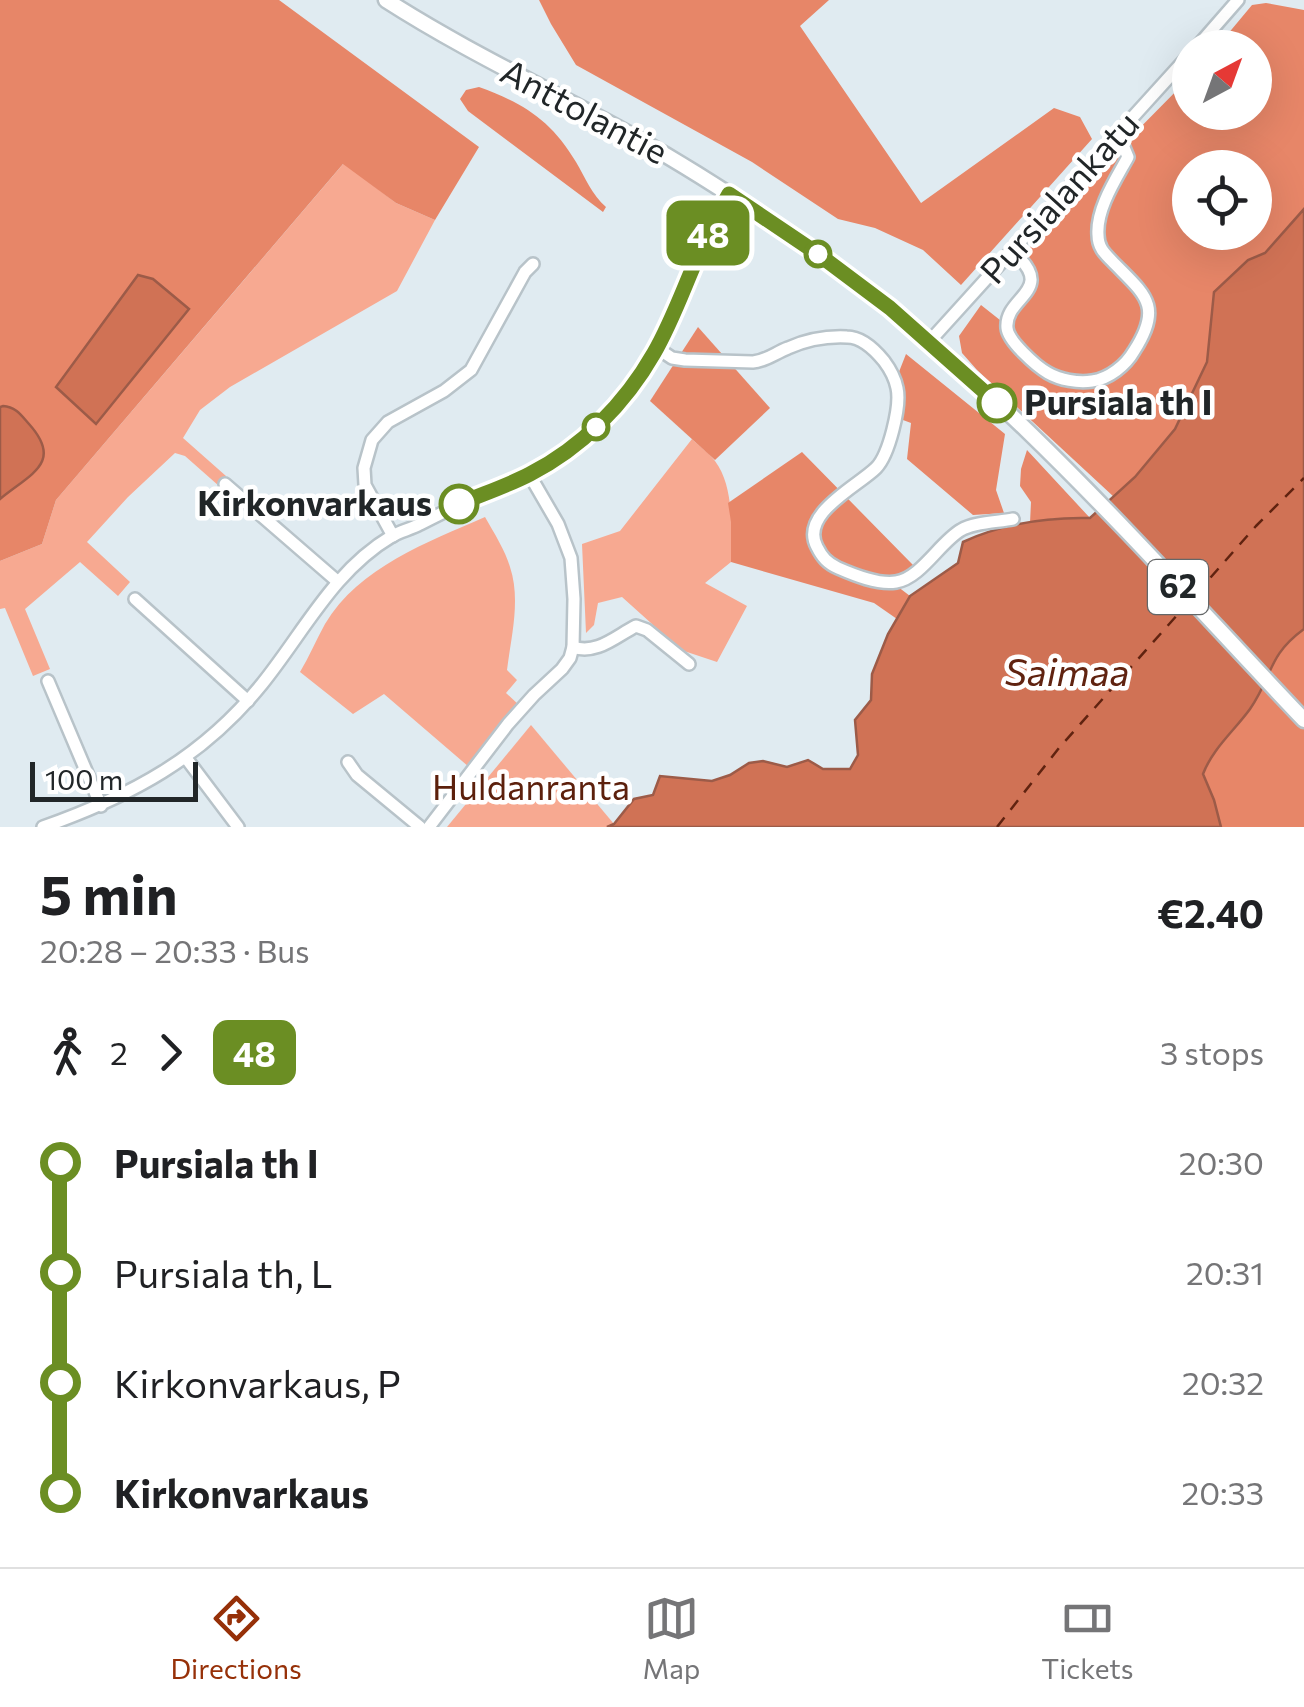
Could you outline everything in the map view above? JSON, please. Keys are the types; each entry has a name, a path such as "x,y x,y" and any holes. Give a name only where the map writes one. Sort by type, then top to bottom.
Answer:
{"main road":[{"name":"Anttolantie","path":"386,0 469,51 638,139 729,194 890,308 1051,454 1304,720"}],"street":[{"path":"1212,30 1238,0"},
{"name":"Pursialankatu","path":"929,342 1172,73"},
{"path":"1012,251 1032,276 1028,289 1009,316 1006,325 1010,339 1048,372 1069,381 1095,382 1115,372 1148,329 1150,310 1142,292 1102,252 1097,231 1111,189 1128,157 1114,136"},
{"path":"43,827 101,806 147,783 221,729 248,700 338,581 393,536 529,474 576,444 606,417 657,348 699,251 729,194"},
{"path":"393,536 365,485 364,468 372,440 388,422 444,391 471,370 533,264"},
{"path":"657,348 672,358 685,360 752,362 763,361 805,341 852,336 879,354 898,388 898,404 882,460 828,506 813,530 825,560 835,567 879,582 907,580 964,528 1013,519"},
{"path":"429,827 515,716 567,664 573,647 574,584 570,558 558,524 529,474"},
{"path":"225,484 338,581"},
{"path":"135,599 248,700"},
{"path":"573,647 582,650 601,646 636,626 647,630 689,664"},
{"path":"48,681 101,806"},
{"path":"186,758 238,827"},
{"path":"348,762 357,775 420,827"}],"green space":[{"path":"344,163 396,203 435,220 397,291 230,387 200,410 183,438 226,476 219,486 185,456 175,453 128,497 87,542 130,582 118,596 80,562 25,609 50,669 33,676 5,608 0,609 0,561 42,544 56,500"},
{"path":"692,439 713,458 721,472 730,510 731,562 705,583 747,606 717,662 681,650 622,597 598,603 594,625 586,633 582,544 620,531"},
{"path":"485,517 505,554 513,580 514,618 507,670 517,680 506,693 519,705 469,767 384,694 353,714 300,672 325,624 356,587 396,558"},
{"name":"Huldanranta","path":"531,725 614,824 447,827"}],"shaded area":[{"path":"0,0 279,0 479,147 435,220 396,203 343,164 56,500 42,544 0,561"},
{"path":"539,0 829,0 800,26 921,203 1054,108 1080,117 1092,139 961,285 923,250 875,228 838,219 752,162 576,65"},
{"path":"1266,3 1304,10 1304,209 1272,245 1272,150 1172,150 1172,250 1268,250 1248,260 1214,292 1207,362 1175,429 1114,497 977,370 962,353 959,336 981,305 1005,324 1029,289 1020,258 1172,95 1172,130 1272,130 1272,30 1231,30 1252,5"},
{"path":"479,87 522,107 546,124 606,207 603,212 468,111 460,99 466,90"},
{"path":"698,327 770,408 715,460 650,401"},
{"path":"906,354 1005,434 996,490 1004,513 973,515 907,459 911,423 895,417 895,382"},
{"path":"1027,450 1090,518 1030,523 1031,502 1020,486"},
{"path":"802,452 913,565 893,583 910,596 897,619 874,603 731,562 728,503"},
{"path":"1304,629 1304,827 1221,827 1203,774 1218,748 1250,709 1283,648"}],"water":[{"name":"Saimaa","path":"1304,209 1304,629 1283,648 1250,709 1218,748 1203,774 1221,827 607,827 634,799 653,795 660,776 712,781 749,763 763,761 787,767 808,760 823,769 850,769 858,755 855,720 871,700 872,674 888,634 910,596 958,563 963,542 1025,523 1090,518 1135,477 1175,429 1207,362 1214,292 1248,260 1272,250 1272,245"},
{"path":"138,275 153,279 189,309 96,424 56,387"},
{"path":"0,407 21,415 39,437 43,458 32,475 0,499"}],"ferry route":[{"path":"1196,594 1304,478"},
{"path":"997,827 1059,748 1187,604"}],"bus line":[{"name":"48","path":"459,504 529,474 576,444 606,417 654,354 729,194 890,308 997,403"}],"place":[{"name":"Pursiala th I","path":"997,403"},
{"name":"Kirkonvarkaus","path":"459,504"}]}
